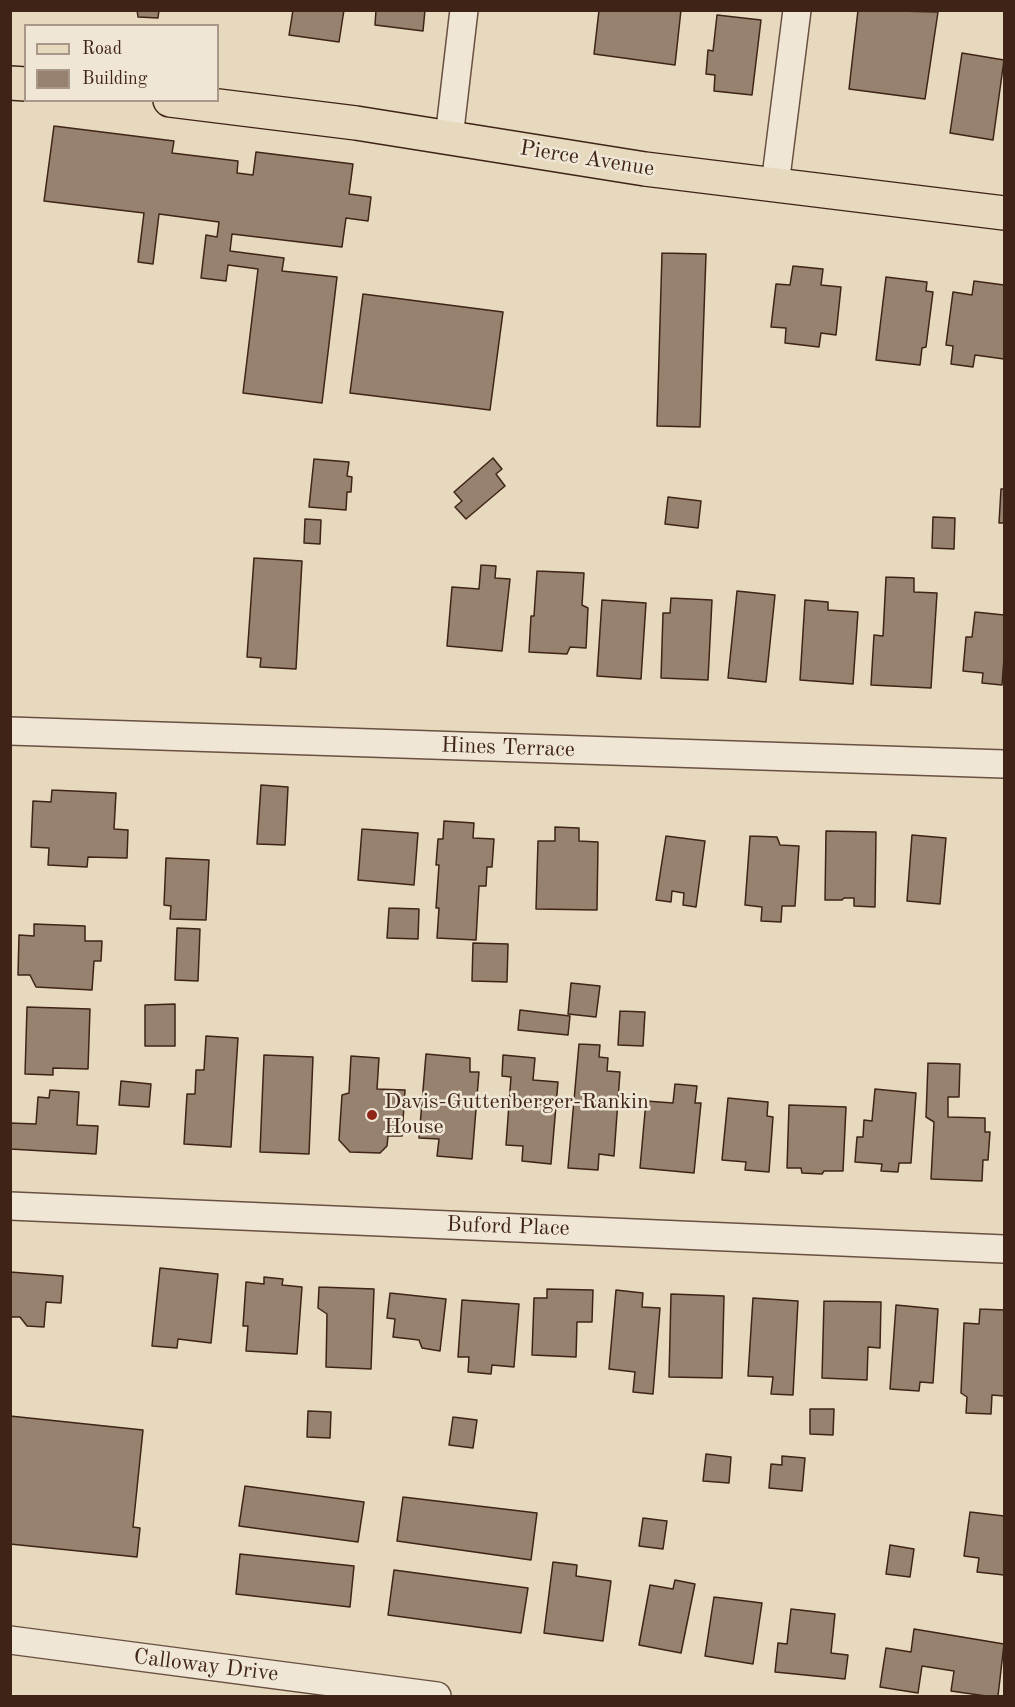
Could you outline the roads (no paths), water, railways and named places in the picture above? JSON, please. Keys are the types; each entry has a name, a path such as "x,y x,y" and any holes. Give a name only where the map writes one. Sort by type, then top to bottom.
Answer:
{"main road":[{"name":"Pierce Avenue","path":"186,102 344,122 645,169 1005,213"}],"street":[{"path":"449,138 464,10"},
{"path":"775,185 797,10"},
{"name":"Hines Terrace","path":"10,731 1005,764"},
{"name":"Buford Place","path":"10,1206 1005,1249"},
{"name":"Calloway Drive","path":"10,1640 437,1696"}],"place":[{"name":"Davis-Guttenberger-Rankin House","path":"372,1115"}]}
